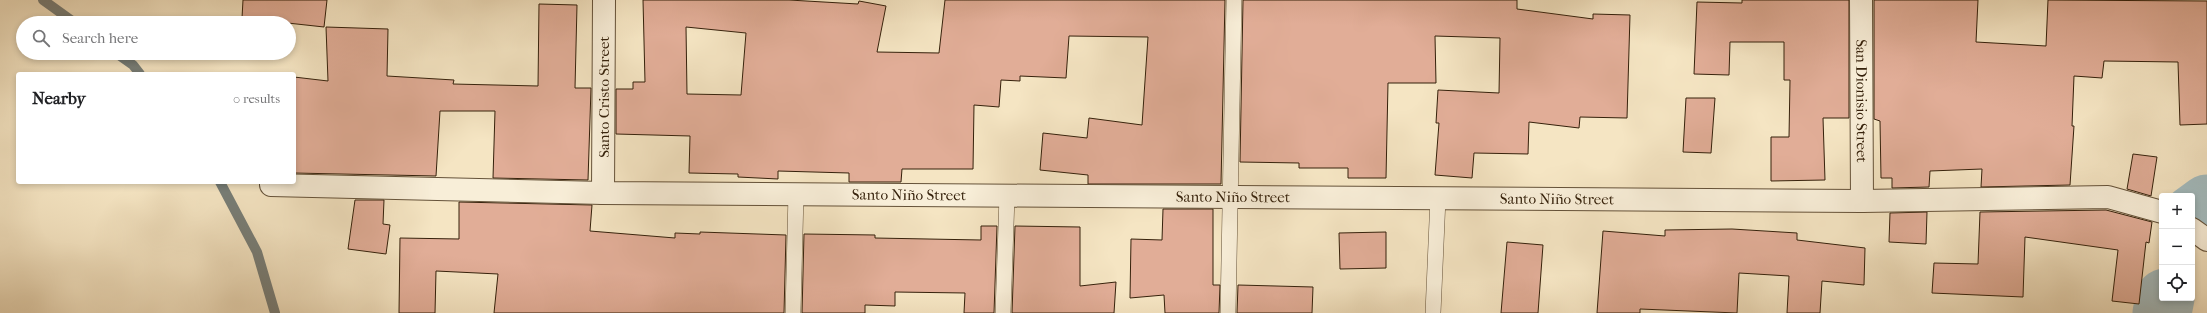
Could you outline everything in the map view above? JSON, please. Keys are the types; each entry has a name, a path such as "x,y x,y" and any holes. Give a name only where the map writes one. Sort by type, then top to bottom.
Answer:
{"street":[{"name":"Santo Cristo Street","path":"603,193 604,0"},
{"name":"San Dionisio Street","path":"1861,0 1862,201"},
{"name":"Santo Niño Street","path":"271,185 603,193 1007,196 1862,201 2108,197 2159,211"},
{"path":"2195,232 2207,240"}],"lane":[{"path":"1228,313 1234,0"},
{"path":"793,313 796,194"},
{"path":"1003,313 1007,196"},
{"path":"1433,313 1438,198"}],"building":[{"path":"243,0 327,0 324,27 296,24 296,16 242,16"},
{"path":"643,0 789,0 858,4 859,1 886,6 877,52 939,53 945,0 1225,0 1221,184 1088,184 1088,175 1040,170 1043,133 1087,138 1089,118 1142,125 1148,37 1069,36 1066,78 1020,76 1020,81 1001,80 999,107 974,105 973,169 902,169 901,182 849,182 849,173 778,171 778,179 738,177 738,174 689,173 690,136 616,134 616,89 633,89 633,82 645,82","holes":["686,27 746,33 741,95 687,94"]},
{"path":"1243,0 1517,0 1517,9 1593,19 1593,14 1630,15 1627,118 1580,117 1579,128 1529,122 1528,154 1474,153 1472,178 1435,175 1439,123 1436,123 1438,90 1499,93 1500,38 1435,36 1436,83 1388,83 1386,178 1348,178 1348,168 1299,168 1299,163 1240,162"},
{"path":"1742,0 1849,0 1849,118 1823,118 1825,180 1771,181 1771,137 1789,137 1790,80 1784,80 1784,42 1730,42 1729,75 1694,74 1697,2 1742,3"},
{"path":"1874,0 1978,0 1976,42 2046,46 2048,0 2207,1 2207,124 2180,125 2178,62 2104,61 2102,78 2074,76 2072,126 2074,126 2070,185 1981,187 1982,169 1930,171 1929,187 1892,188 1892,178 1881,178 1880,121 1874,119"},
{"path":"539,4 577,5 575,88 591,88 588,180 493,178 495,111 440,111 436,176 296,173 296,77 328,81 326,27 388,29 387,76 454,80 453,84 538,86"},
{"path":"1686,98 1715,98 1711,153 1683,152"},
{"path":"2133,154 2157,157 2151,196 2127,189"},
{"path":"355,200 384,200 383,224 390,225 386,254 348,249"},
{"path":"459,202 592,205 590,231 675,238 675,233 700,234 700,232 786,235 784,313 494,313 498,274 436,271 435,313 399,313 400,238 459,239"},
{"path":"1163,209 1213,209 1213,285 1220,285 1219,313 1165,313 1164,295 1130,298 1131,239 1162,240"},
{"path":"2106,210 2152,222 2149,243 2146,242 2139,304 2112,301 2118,250 2025,237 2023,297 1932,293 1934,263 1978,264 1980,212"},
{"path":"1927,212 1926,244 1889,242 1890,213"},
{"path":"981,226 997,226 994,313 964,313 965,293 895,292 895,306 865,305 865,313 802,313 804,234 875,235 875,238 981,240"},
{"path":"1015,226 1080,227 1080,286 1116,282 1114,313 1012,313"},
{"path":"1732,229 1797,233 1797,240 1865,248 1864,285 1822,281 1820,313 1787,313 1789,276 1739,273 1737,313 1640,309 1640,313 1597,313 1603,231 1665,236 1665,230"},
{"path":"1386,232 1386,268 1340,269 1339,233"},
{"path":"1507,242 1543,245 1538,313 1501,313"},
{"path":"1238,285 1313,287 1312,313 1237,313"}],"waterway":[{"path":"43,0 65,16"},
{"path":"126,60 133,65 138,72"},
{"path":"221,184 257,252 275,313"},
{"path":"2195,213 2207,204"},
{"path":"2162,313 2164,301"}]}
